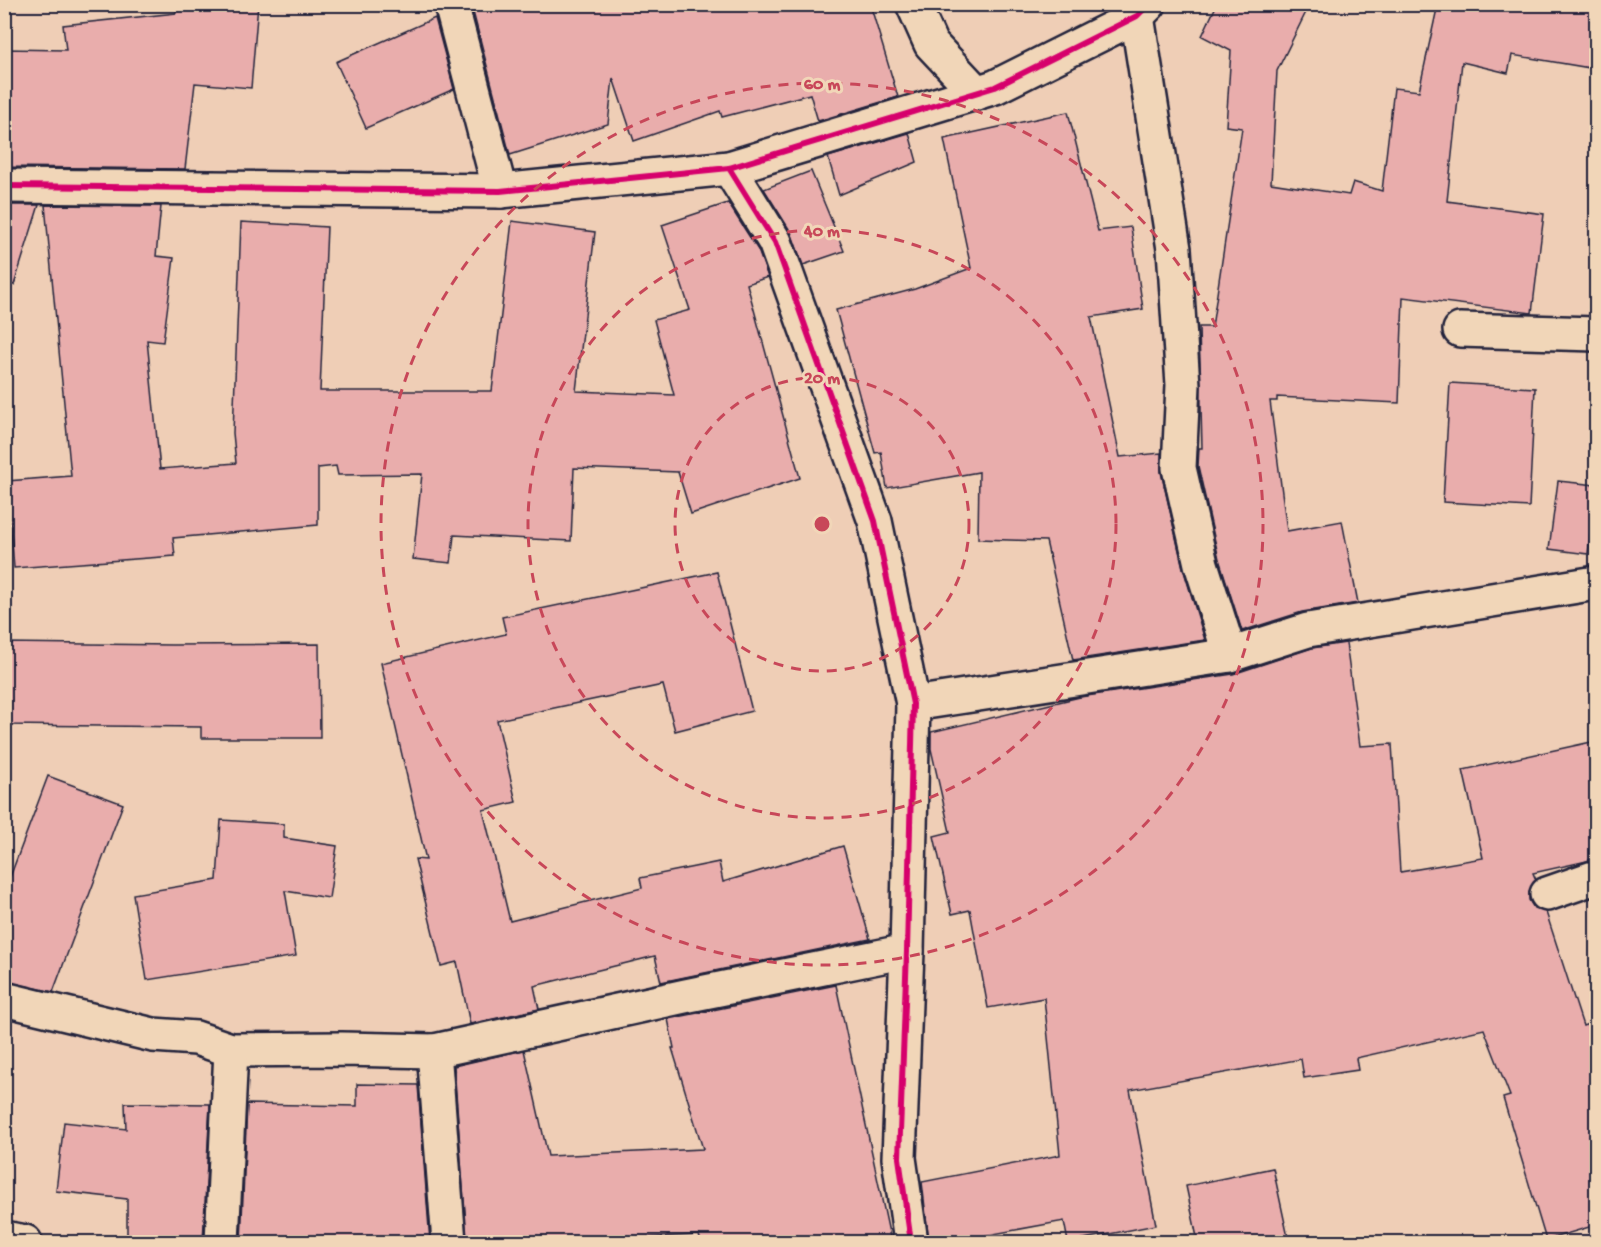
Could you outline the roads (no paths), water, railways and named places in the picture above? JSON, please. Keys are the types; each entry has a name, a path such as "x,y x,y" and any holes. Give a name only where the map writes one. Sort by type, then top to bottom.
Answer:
{"street":[{"path":"451,4 500,191"},
{"path":"914,4 931,44 976,93"},
{"path":"4,186 500,191 729,168 995,87 1143,10 1174,249 1183,385 1179,468 1201,564 1230,655"},
{"path":"729,168 774,242 875,521 913,704 899,1158 911,1242"},
{"path":"1460,330 1596,334"},
{"path":"913,704 1230,655 1308,630 1596,583"},
{"path":"1547,894 1596,877"},
{"path":"4,999 153,1035 196,1038 231,1050 434,1051 685,996 907,951"},
{"path":"222,1242 231,1050"},
{"path":"434,1051 449,1242"},
{"path":"4,1238 25,1242"}]}
